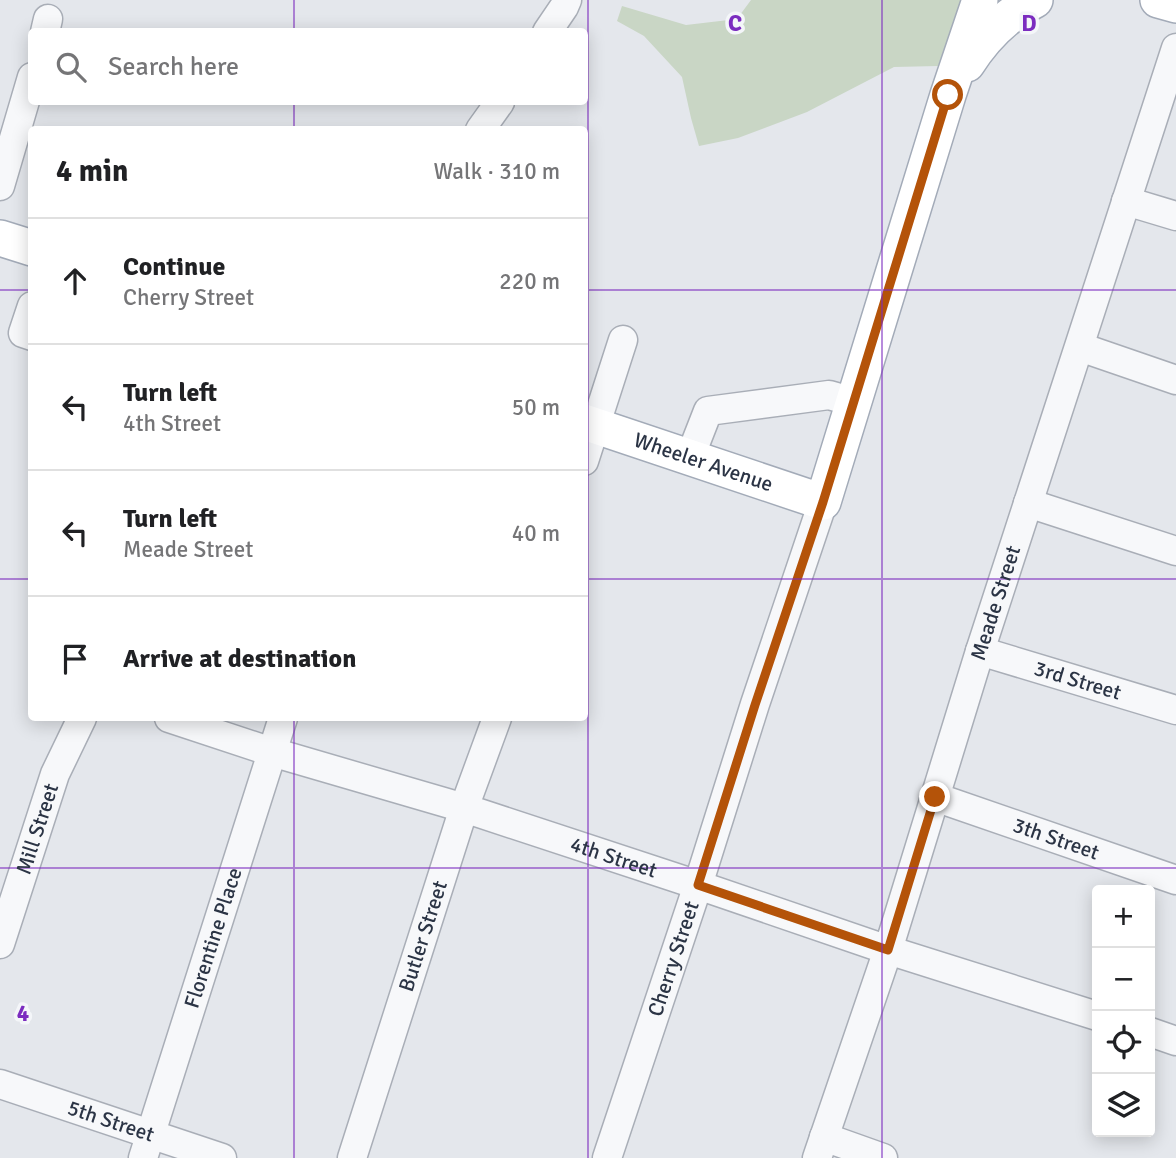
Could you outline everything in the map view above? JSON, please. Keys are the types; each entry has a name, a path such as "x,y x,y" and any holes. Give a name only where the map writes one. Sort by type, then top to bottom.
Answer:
{"main road":[{"name":"Cherry Street","path":"823,502 948,95 980,0"},
{"path":"948,95 979,45 994,29 1035,0"},
{"path":"1158,0 1176,5"},
{"path":"0,238 28,247"},
{"name":"Wheeler Avenue","path":"590,424 823,502"}],"street":[{"path":"550,28 565,4"},
{"name":"Meade Street","path":"821,1147 888,950 980,651 1176,48"},
{"path":"0,186 28,91"},
{"path":"484,126 498,105"},
{"path":"1126,201 1176,216"},
{"path":"18,332 28,313"},
{"path":"590,424 623,340"},
{"path":"1080,347 1176,380"},
{"path":"690,457 708,411 829,395 854,402"},
{"name":"Cherry Street","path":"607,1158 823,502"},
{"path":"1028,503 1176,551"},
{"name":"3rd Street","path":"980,651 1176,710"},
{"name":"Mill Street","path":"0,944 55,774 81,721"},
{"name":"4th Street","path":"178,721 272,752 464,808 888,950 1092,1014"},
{"name":"Florentine Place","path":"147,1147 282,721"},
{"name":"Butler Street","path":"352,1158 464,808 496,721"},
{"name":"3th Street","path":"935,797 1176,880"},
{"path":"1155,1034 1176,1041"},
{"name":"5th Street","path":"0,1084 147,1147 222,1158"},
{"path":"821,1147 883,1158"}],"green space":[{"path":"751,0 962,0 938,66 894,67 807,112 738,138 699,146 682,77 644,36 617,21 622,6 686,25 737,19"}],"route":[{"path":"935,797 888,950 698,885 823,502 948,95"}]}
